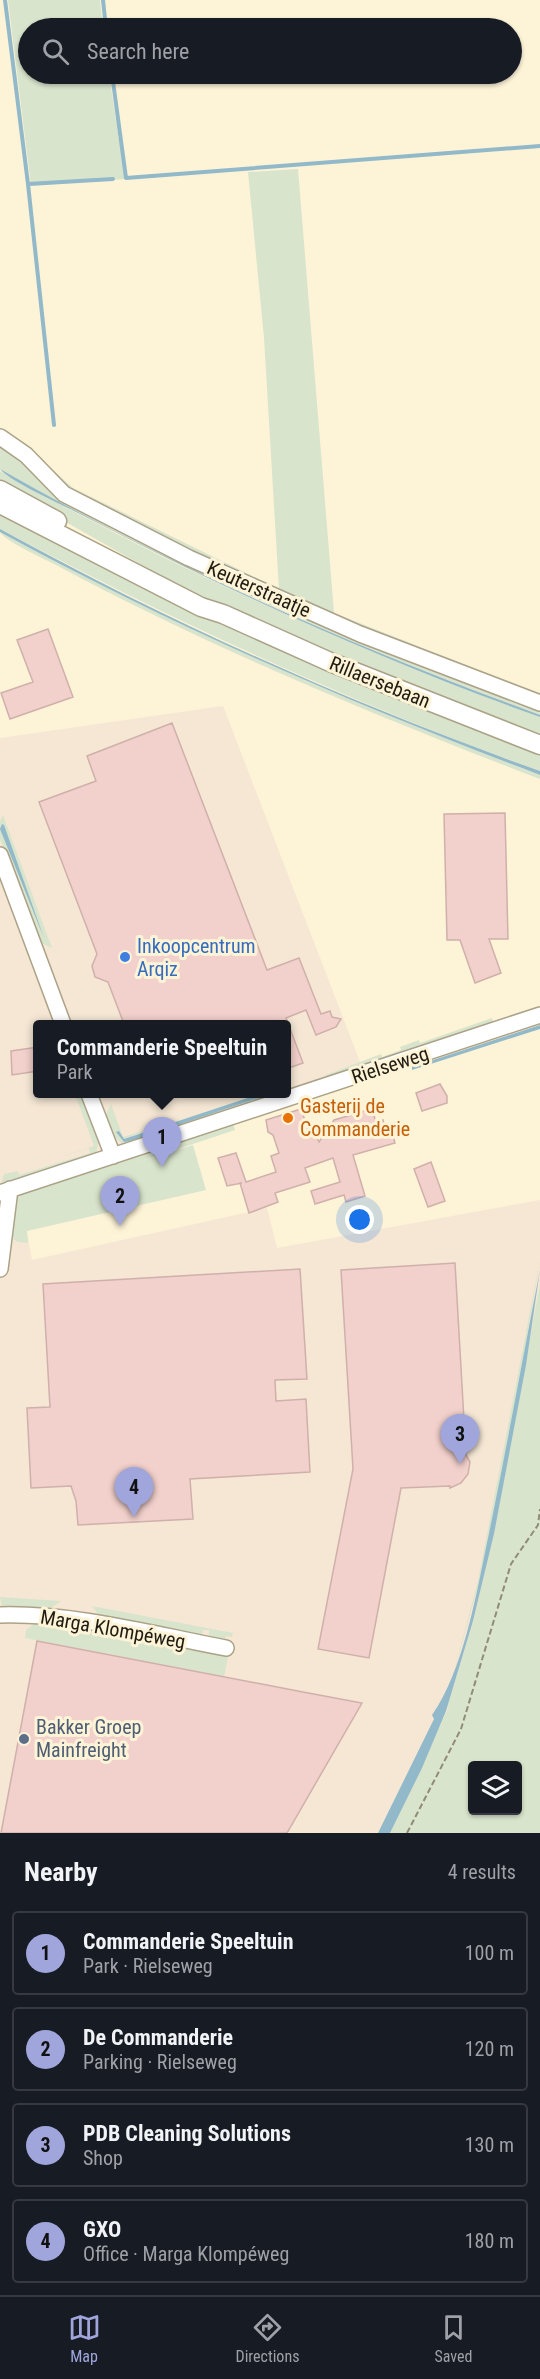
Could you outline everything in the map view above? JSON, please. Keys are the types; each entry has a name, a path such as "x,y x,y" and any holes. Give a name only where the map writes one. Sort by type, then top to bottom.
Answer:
{"street":[{"name":"Keuterstraatje","path":"0,437 17,447 64,494 189,558 360,634 540,703"},
{"name":"Rillaersebaan","path":"0,490 204,600 223,614"},
{"name":"Rillaersebaan","path":"0,504 191,602 330,662 540,745"},
{"path":"0,855 62,1020"},
{"name":"Rielseweg","path":"291,1098 540,1016"},
{"path":"91,1098 113,1156"},
{"name":"Rielseweg","path":"5,1191 290,1098"},
{"path":"0,1269 5,1191"},
{"name":"Marga Klompéweg","path":"0,1615 66,1619 226,1648"}],"path":[{"path":"407,1833 461,1729 511,1564 538,1525 540,1509"}],"shaded area":[{"path":"223,706 362,1067 291,1090 291,1020 33,1020 33,1098 266,1098 16,1178 32,1260 267,1208 277,1248 540,1200 540,1382 484,1624 400,1833 0,1833 0,738"}],"green space":[{"path":"8,0 100,0 102,18 18,18 18,81"},
{"path":"18,84 111,84 125,179 31,186"},
{"path":"298,169 334,613 540,694 540,700 346,625 77,497 0,432 0,429 23,444 73,488 279,589 264,338 248,172"},
{"path":"0,441 55,493 540,706 540,715 333,633 130,540 0,469"},
{"path":"0,471 131,541 265,605 333,635 540,717 540,737 334,655 185,588 0,485"},
{"path":"0,509 540,752 540,771 334,690 132,597 0,529"},
{"path":"0,532 199,632 334,692 540,775 540,779 356,706 235,653 26,550"},
{"path":"3,815 52,948 39,942 0,839 0,821"},
{"path":"492,1018 494,1024 330,1079 326,1075 381,1054 382,1057 401,1050 400,1047 419,1040 420,1043"},
{"path":"76,1098 84,1098 100,1138 95,1156 0,1187 4,1174 18,1171 19,1175 90,1153 89,1148 29,1167 94,1146"},
{"path":"258,1098 273,1098 125,1146 112,1135 104,1118 111,1104 123,1137 161,1125 124,1139 116,1132 124,1142"},
{"path":"233,1122 235,1130 133,1164 193,1145 206,1190 27,1231 28,1243 18,1242 10,1237 16,1199 24,1191"},
{"path":"540,1260 513,1420 482,1572 453,1675 478,1581"},
{"path":"540,1284 540,1833 390,1833 448,1708 449,1703 446,1711 473,1622 494,1534"},
{"path":"0,1597 61,1601 50,1609 2,1607"},
{"path":"92,1606 233,1633 232,1637 227,1636 223,1640 209,1638 209,1630 203,1630 202,1636 100,1617"},
{"path":"35,1623 85,1629 228,1657 224,1677 25,1638 26,1630"}],"water":[{"path":"0,469 130,539 38,493 14,480"},
{"path":"0,529 131,598 265,661 401,719 540,771 540,775 402,721 266,663 66,567 0,532"},
{"path":"130,539 333,633 540,715 540,717 365,649 194,571"},
{"path":"2,824 4,825 44,938 0,829"},
{"path":"540,1025 540,1029 412,1070 412,1067"},
{"path":"248,1098 258,1098 134,1140 124,1142 116,1132 119,1131 124,1139"},
{"path":"540,1270 526,1365 494,1534 473,1621 446,1711 422,1768 390,1833 378,1833 434,1719 432,1715 452,1677 467,1632 494,1509"}],"building":[{"path":"48,629 73,697 10,719 1,693 33,682 17,640"},
{"path":"172,723 267,970 299,958 321,1014 330,1011 332,1017 341,1019 336,1027 316,1035 306,1010 286,1018 287,1020 122,1020 108,982 95,977 92,966 97,954 39,802 96,781 87,756"},
{"path":"505,813 508,939 489,939 501,973 475,983 460,940 447,940 444,814"},
{"path":"291,1031 303,1063 291,1067"},
{"path":"33,1048 33,1072 12,1075 11,1051"},
{"path":"440,1084 447,1096 447,1103 422,1111 416,1093"},
{"path":"301,1109 309,1132 314,1131 319,1142 334,1120 372,1109 376,1122 383,1120 385,1129 391,1128 395,1143 353,1155 365,1196 346,1202 344,1195 315,1204 311,1191 340,1182 333,1158 305,1168 310,1182 275,1193 278,1202 249,1213 240,1183 227,1186 218,1158 236,1153 246,1182 276,1172 271,1156 279,1153 273,1135 268,1132 266,1120"},
{"path":"431,1162 445,1201 428,1207 414,1169"},
{"path":"455,1263 466,1455 470,1462 468,1474 461,1483 450,1488 450,1486 401,1488 369,1658 318,1649 353,1469 341,1270"},
{"path":"300,1269 307,1379 275,1380 276,1401 306,1399 310,1472 190,1479 193,1519 78,1525 76,1501 71,1486 31,1488 27,1408 50,1407 43,1284"},
{"path":"37,1641 362,1703 287,1833 1,1833"}],"waterway":[{"path":"5,0 28,184"},
{"path":"103,0 105,18"},
{"path":"113,84 126,178 540,146"},
{"path":"54,425 28,184 113,179"}],"place":[{"name":"Inkoopcentrum Arqiz","path":"125,957"},
{"name":"Gasterij de Commanderie","path":"288,1118"},
{"name":"Commanderie Speeltuin","path":"162,1167"},
{"name":"De Commanderie","path":"120,1226"},
{"name":"PDB Cleaning Solutions","path":"460,1464"},
{"name":"GXO","path":"134,1517"},
{"name":"Bakker Groep Mainfreight","path":"24,1739"}]}
